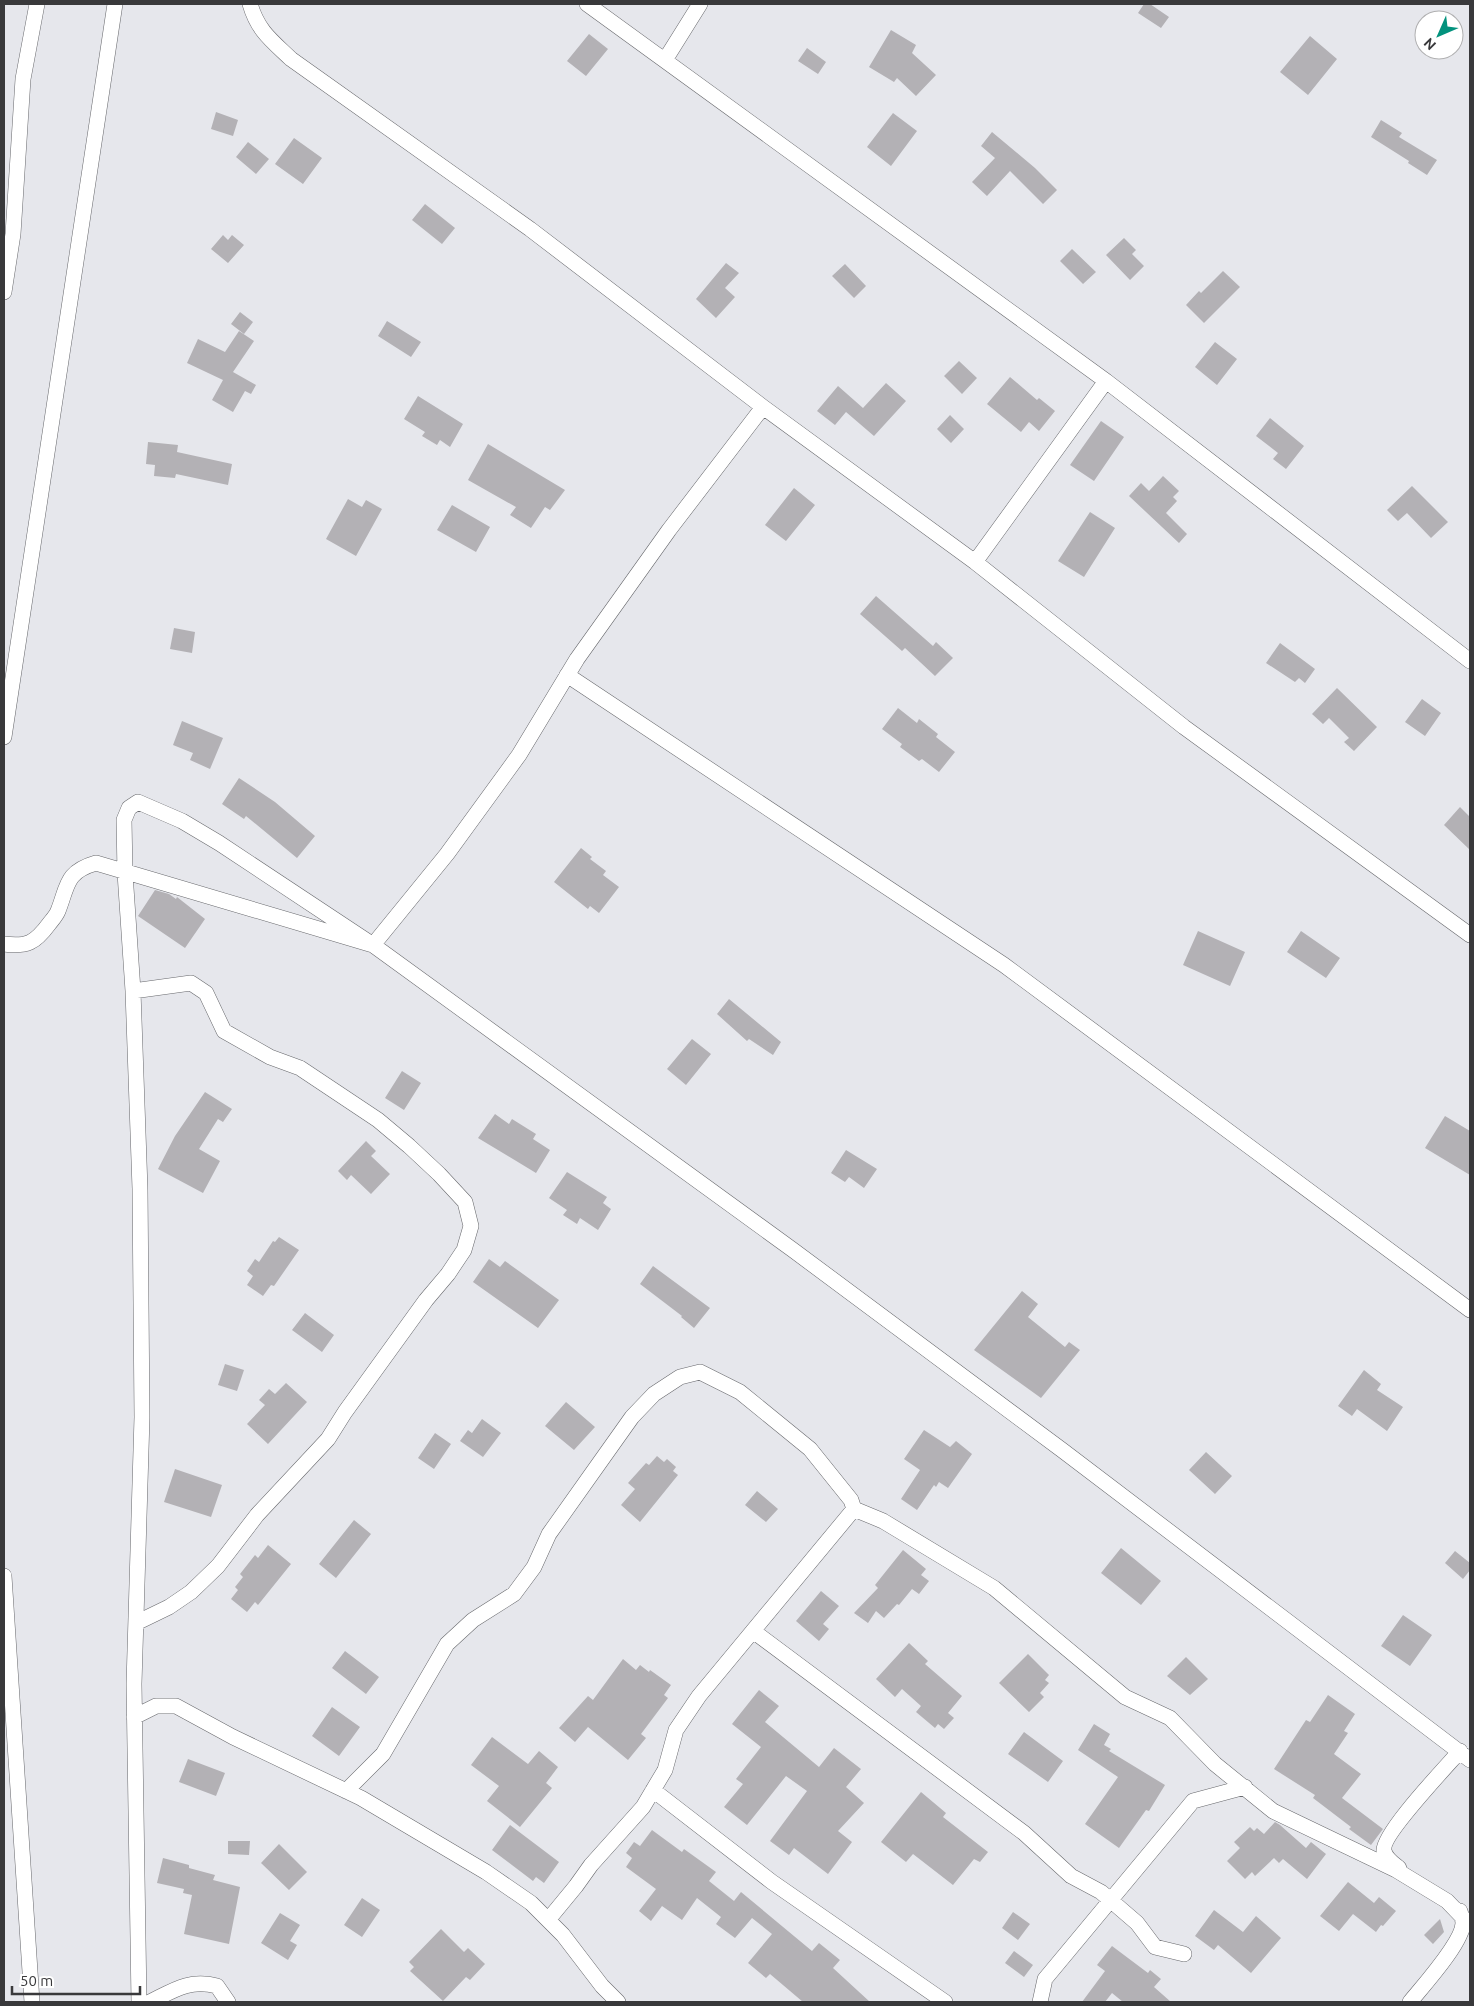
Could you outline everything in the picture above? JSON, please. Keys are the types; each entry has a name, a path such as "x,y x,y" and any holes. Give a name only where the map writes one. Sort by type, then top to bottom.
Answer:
{"street":[{"path":"4,292 13,234 23,79 37,4"},
{"path":"4,737 115,4"},
{"path":"250,4 256,22 270,39 291,59 530,229 763,407 975,562 1184,727 1470,935"},
{"path":"587,4 1106,381 1470,661"},
{"path":"665,60 700,4"},
{"path":"975,562 1106,381"},
{"path":"373,945 447,854 519,755 566,675 669,530 763,407"},
{"path":"566,675 1004,965 1470,1310"},
{"path":"139,2002 134,1717 142,1416 140,1189 133,990 125,873 124,820 128,808 138,802 182,821 212,839 293,890 373,945 793,1250 1062,1450 1465,1756 1412,1805 1386,1841 1384,1851 1389,1860 1397,1866 1453,1901 1466,1920"},
{"path":"4,944 17,946 28,944 40,936 57,912 64,890 71,878 83,867 96,863 373,945"},
{"path":"133,990 191,983 206,994 224,1031 270,1057 300,1068 378,1120 409,1146 440,1174 465,1202 472,1226 464,1250 448,1274 426,1300 356,1396 328,1439 257,1514 218,1566 191,1592 168,1607 136,1623"},
{"path":"346,1791 383,1754 447,1644 473,1620 514,1594 534,1567 549,1534 632,1416 654,1394 680,1378 700,1372 740,1392 810,1449 851,1500 854,1509 883,1521 994,1588 1125,1697 1170,1718 1215,1764 1274,1811 1396,1870 1447,1902 1466,1920"},
{"path":"548,1920 576,1886 590,1865 643,1807 665,1770 676,1730 699,1696 854,1509"},
{"path":"4,1576 32,2002"},
{"path":"753,1632 1024,1833 1071,1876 1100,1892 1137,1923 1155,1947 1184,1954"},
{"path":"134,1717 156,1706 176,1706 233,1737 346,1791 486,1872 531,1903 563,1935 602,1986 618,2002"},
{"path":"1040,2002 1045,1979 1193,1801 1245,1787"},
{"path":"653,1790 772,1882 944,2002"},
{"path":"1410,2002 1445,1958 1460,1934 1463,1922 1466,1920"},
{"path":"150,2002 184,1986 203,1982 217,1986 228,2002"}],"building":[{"path":"1144,4 1150,4 1169,17 1161,28 1138,13"},
{"path":"891,30 916,45 912,53 936,75 916,96 897,78 894,82 869,67"},
{"path":"589,34 608,49 586,76 567,61"},
{"path":"1310,36 1337,59 1308,95 1280,72"},
{"path":"807,48 826,62 818,74 798,61"},
{"path":"216,112 238,120 233,136 211,129"},
{"path":"893,113 917,131 891,166 867,147"},
{"path":"1381,120 1402,133 1399,137 1437,160 1427,175 1371,137"},
{"path":"992,132 1035,168 1057,190 1043,204 1010,171 987,196 972,182 995,158 981,146"},
{"path":"294,138 322,158 303,184 275,164"},
{"path":"248,142 269,159 256,174 236,157"},
{"path":"425,204 455,228 442,244 412,220"},
{"path":"223,235 228,240 232,235 244,245 228,263 211,249"},
{"path":"1124,238 1136,250 1132,254 1144,266 1130,280 1106,255"},
{"path":"1072,249 1096,272 1083,284 1060,261"},
{"path":"726,263 739,273 725,288 735,297 716,318 696,299"},
{"path":"845,264 866,286 854,298 832,276"},
{"path":"1223,271 1240,287 1204,323 1186,305 1199,291 1201,293"},
{"path":"240,312 253,322 244,334 231,324"},
{"path":"387,321 421,342 411,357 378,336"},
{"path":"239,331 254,341 233,372 256,385 251,394 245,391 233,412 212,400 223,380 187,363 198,339 225,352"},
{"path":"1215,342 1237,359 1217,385 1195,367"},
{"path":"959,361 977,378 962,394 944,376"},
{"path":"1010,377 1037,400 1039,398 1055,411 1039,431 1029,422 1021,432 987,404"},
{"path":"886,383 906,401 874,436 846,412 835,425 817,411 838,386 863,408"},
{"path":"418,396 463,424 450,447 440,440 437,445 422,436 425,432 404,419"},
{"path":"950,415 964,429 951,443 937,429"},
{"path":"1270,418 1304,446 1286,469 1273,459 1278,453 1256,436"},
{"path":"1101,421 1124,437 1094,481 1070,465"},
{"path":"148,442 178,445 177,452 232,464 228,485 176,474 175,478 154,476 155,465 146,464"},
{"path":"488,444 565,490 550,510 545,507 531,528 510,515 516,507 468,480"},
{"path":"1163,476 1179,491 1173,497 1177,501 1166,513 1187,534 1179,543 1129,496 1141,483 1149,491"},
{"path":"1412,486 1448,522 1431,538 1407,513 1398,521 1387,510"},
{"path":"794,488 815,505 786,541 765,525"},
{"path":"348,499 362,507 366,500 382,509 356,556 326,539"},
{"path":"452,505 490,527 476,552 437,530"},
{"path":"1090,512 1115,528 1084,577 1058,561"},
{"path":"876,596 933,646 936,642 953,658 935,676 905,648 902,651 860,614"},
{"path":"174,628 195,632 192,653 170,649"},
{"path":"1280,643 1315,669 1305,683 1299,678 1295,682 1266,663"},
{"path":"1337,688 1377,727 1354,751 1344,742 1349,738 1329,718 1323,724 1312,714"},
{"path":"1422,699 1441,713 1425,736 1405,722"},
{"path":"898,708 917,723 919,719 938,734 936,737 955,752 939,772 922,759 919,761 900,747 902,744 882,729"},
{"path":"182,721 223,738 210,769 190,760 193,753 173,745"},
{"path":"239,778 275,802 315,836 297,858 246,816 244,819 222,804"},
{"path":"1460,807 1470,817 1470,850 1444,825"},
{"path":"581,848 592,857 590,859 606,871 603,875 619,887 599,913 590,906 588,909 554,882"},
{"path":"155,890 169,894 176,899 177,897 205,919 185,948 138,916"},
{"path":"1198,931 1245,952 1230,986 1183,965"},
{"path":"1301,931 1340,958 1326,978 1287,952"},
{"path":"729,999 781,1042 773,1055 749,1039 747,1041 717,1014"},
{"path":"692,1039 711,1054 686,1085 667,1069"},
{"path":"402,1071 421,1083 404,1110 385,1098"},
{"path":"205,1092 232,1109 223,1122 218,1119 199,1149 220,1161 203,1193 158,1169 175,1136"},
{"path":"495,1114 509,1124 512,1119 536,1134 533,1139 550,1150 536,1173 478,1138"},
{"path":"1445,1116 1470,1131 1470,1175 1425,1148"},
{"path":"366,1141 376,1151 371,1156 390,1174 371,1194 351,1175 347,1180 338,1171"},
{"path":"846,1150 877,1169 864,1188 849,1177 845,1182 831,1173"},
{"path":"567,1172 607,1197 603,1203 611,1209 598,1230 580,1218 577,1224 563,1215 567,1210 549,1198"},
{"path":"279,1237 299,1250 274,1286 271,1285 263,1296 247,1285 253,1276 247,1271 255,1259 259,1262 273,1241 275,1242"},
{"path":"489,1259 500,1267 505,1261 559,1300 538,1328 473,1282"},
{"path":"653,1266 710,1308 694,1328 682,1316 640,1284"},
{"path":"1022,1291 1038,1304 1028,1317 1065,1347 1069,1342 1080,1350 1041,1398 974,1350"},
{"path":"305,1313 334,1335 322,1352 292,1330"},
{"path":"225,1364 244,1370 237,1391 218,1385"},
{"path":"1364,1370 1381,1384 1377,1390 1403,1407 1387,1431 1357,1409 1352,1416 1338,1406"},
{"path":"286,1383 307,1402 268,1444 247,1424 265,1405 259,1400 269,1389 275,1394"},
{"path":"566,1402 595,1427 574,1450 545,1426"},
{"path":"482,1419 501,1433 483,1457 460,1441 468,1430 472,1433"},
{"path":"924,1430 950,1447 956,1441 972,1454 948,1488 939,1482 936,1487 934,1485 917,1510 901,1499 920,1470 904,1459"},
{"path":"435,1433 451,1444 434,1469 418,1458"},
{"path":"1206,1452 1232,1476 1215,1494 1189,1470"},
{"path":"657,1456 664,1462 667,1459 676,1467 673,1471 678,1475 640,1522 621,1505 635,1489 628,1483 646,1463 649,1465"},
{"path":"175,1469 222,1485 211,1517 164,1502"},
{"path":"757,1491 778,1509 766,1522 745,1505"},
{"path":"354,1520 371,1534 336,1578 319,1564"},
{"path":"268,1545 291,1564 258,1605 255,1602 247,1612 231,1599 238,1590 235,1587 243,1577 240,1574 255,1555 258,1558"},
{"path":"1121,1548 1161,1581 1141,1605 1101,1573"},
{"path":"903,1550 926,1569 921,1575 929,1581 919,1594 912,1589 899,1605 897,1604 884,1618 876,1611 868,1623 854,1613 878,1588 875,1585"},
{"path":"1455,1551 1470,1563 1470,1570 1463,1579 1445,1563"},
{"path":"821,1591 839,1606 823,1624 829,1629 819,1641 796,1621"},
{"path":"1403,1615 1432,1635 1410,1666 1381,1646"},
{"path":"909,1643 928,1661 925,1664 962,1696 948,1713 954,1718 944,1729 938,1724 935,1728 916,1712 921,1706 902,1689 895,1697 876,1679"},
{"path":"345,1651 379,1677 366,1694 332,1668"},
{"path":"1028,1654 1049,1675 1045,1680 1049,1683 1040,1693 1044,1697 1029,1712 999,1683"},
{"path":"1186,1657 1208,1679 1190,1695 1167,1676"},
{"path":"623,1659 636,1670 640,1665 671,1685 664,1695 668,1698 641,1734 646,1738 628,1760 588,1727 575,1742 559,1728 588,1696 593,1700"},
{"path":"759,1690 779,1706 765,1722 819,1767 834,1748 861,1769 846,1787 864,1803 838,1831 852,1842 828,1874 794,1848 789,1855 770,1841 807,1791 786,1776 747,1825 724,1807 743,1784 736,1779 761,1747 732,1724"},
{"path":"1328,1695 1355,1714 1344,1731 1348,1733 1334,1754 1361,1774 1342,1798 1383,1829 1371,1845 1313,1798 1315,1795 1274,1769 1306,1720 1310,1722"},
{"path":"332,1707 360,1727 339,1756 312,1736"},
{"path":"1094,1724 1110,1734 1104,1745 1111,1749 1109,1751 1165,1785 1149,1811 1146,1810 1119,1848 1085,1824 1118,1777 1078,1750"},
{"path":"1024,1732 1063,1761 1048,1782 1008,1754"},
{"path":"492,1737 528,1764 539,1751 558,1767 546,1783 552,1788 520,1827 487,1801 499,1786 471,1765"},
{"path":"188,1759 225,1773 216,1796 179,1782"},
{"path":"921,1792 946,1813 943,1817 988,1852 980,1862 974,1859 953,1885 913,1854 906,1862 881,1842"},
{"path":"1275,1822 1306,1848 1311,1842 1326,1854 1307,1879 1283,1859 1279,1863 1274,1858 1255,1876 1252,1872 1245,1879 1227,1861 1240,1848 1234,1842 1250,1827 1254,1831 1257,1828 1264,1834"},
{"path":"510,1825 559,1862 544,1883 536,1877 533,1881 492,1850"},
{"path":"652,1830 682,1852 684,1849 716,1872 709,1881 734,1901 741,1892 812,1951 819,1943 840,1960 833,1968 870,2002 803,2002 770,1974 766,1978 748,1963 772,1934 752,1918 735,1938 716,1924 721,1917 697,1898 682,1920 662,1906 651,1921 639,1911 656,1889 626,1867 632,1858 626,1853 634,1842 640,1846"},
{"path":"228,1841 250,1841 249,1855 228,1854"},
{"path":"279,1844 307,1872 289,1890 261,1863"},
{"path":"163,1858 215,1875 213,1880 240,1887 229,1944 184,1934 192,1895 183,1893 184,1889 157,1883"},
{"path":"1348,1882 1374,1903 1379,1897 1396,1911 1376,1932 1353,1914 1339,1931 1320,1916"},
{"path":"362,1898 380,1910 362,1937 344,1925"},
{"path":"1214,1910 1243,1932 1256,1916 1281,1938 1251,1973 1218,1945 1214,1950 1195,1936"},
{"path":"1013,1912 1030,1924 1018,1940 1002,1928"},
{"path":"280,1913 300,1925 290,1941 297,1945 288,1960 261,1943"},
{"path":"1440,1919 1444,1932 1433,1944 1424,1935"},
{"path":"441,1929 464,1952 468,1948 485,1964 470,1980 466,1977 443,2001 410,1971 414,1967 409,1962"},
{"path":"1112,1946 1148,1973 1150,1970 1161,1979 1154,1987 1171,2002 1123,2002 1112,1993 1105,2002 1082,2002 1105,1971 1097,1965"},
{"path":"1014,1951 1033,1965 1024,1977 1005,1963"}]}
